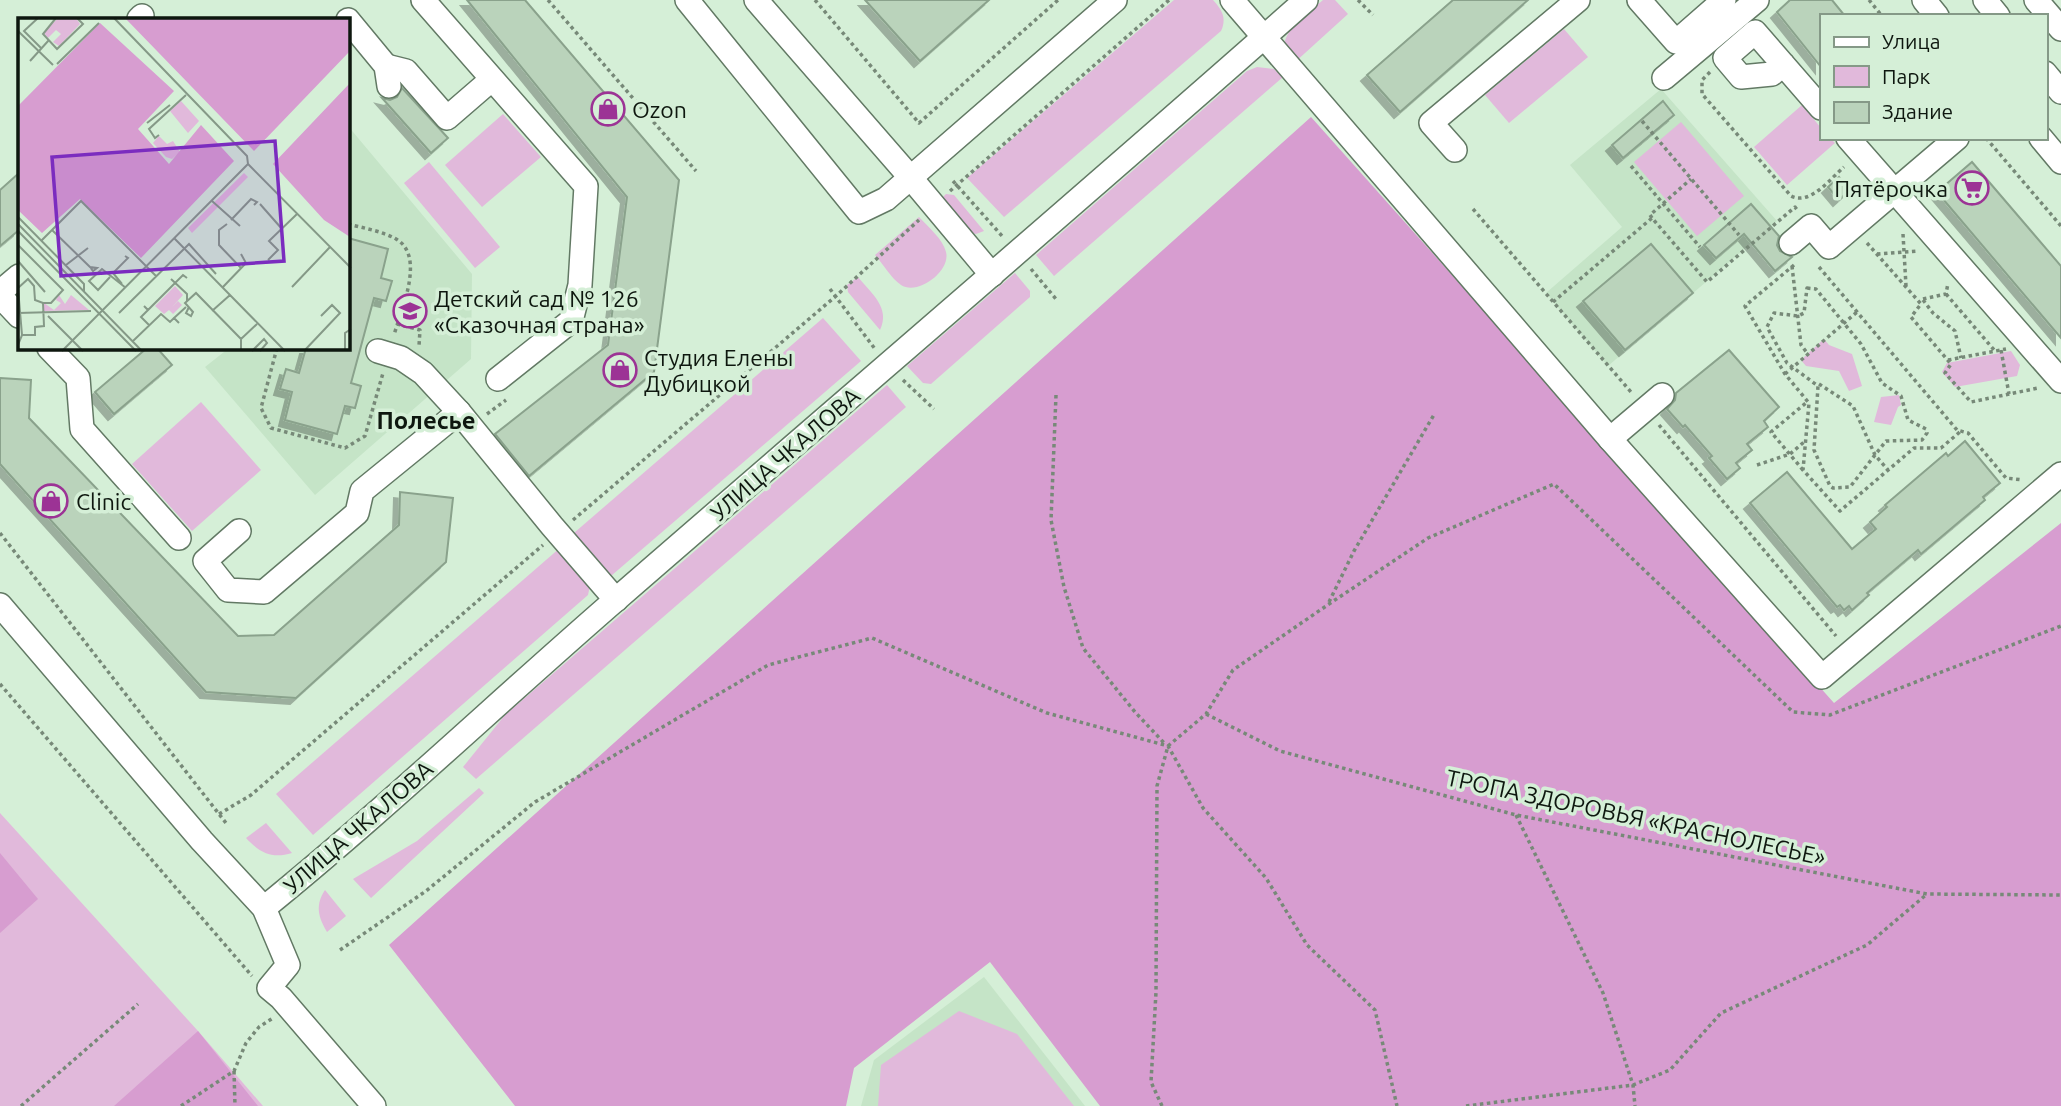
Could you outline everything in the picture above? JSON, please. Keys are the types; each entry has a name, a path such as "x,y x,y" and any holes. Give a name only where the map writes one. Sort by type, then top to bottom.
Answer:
{"street":[{"path":"346,18 344,15 349,0"},
{"path":"423,0 586,186 580,285 571,321 507,386"},
{"path":"687,0 859,212 886,199 1115,0"},
{"path":"756,0 992,275"},
{"path":"1232,0 1610,439 1822,677 2055,479"},
{"name":"УЛИЦА ЧКАЛОВА","path":"264,908 318,864 616,600 1306,0"},
{"path":"1454,150 1431,122 1577,0"},
{"path":"1639,0 1675,42 1724,0"},
{"path":"1664,78 1757,0"},
{"path":"1924,0 1935,14"},
{"path":"1984,0 1996,14"},
{"path":"2036,0 2061,29"},
{"path":"350,23 387,76 406,71 447,118 491,80"},
{"path":"1783,64 1820,107"},
{"path":"2047,75 2061,92"},
{"path":"1850,140 2029,345 2050,385"},
{"path":"1795,251 1811,226 1829,247 1898,195 1955,140"},
{"path":"2043,140 2061,162"},
{"path":"18,277 0,294 18,315"},
{"path":"51,350 78,379 82,429 179,538"},
{"path":"383,352 401,358 423,373 459,412 616,600"},
{"path":"1610,439 1662,395"},
{"path":"239,531 205,561 228,590 264,592 356,513 362,491 459,412"},
{"path":"0,605 193,831 264,908 288,965 269,988 281,998 374,1106"}],"path":[{"path":"548,0 696,171"},
{"path":"815,0 919,123 1058,0"},
{"path":"219,814 251,795 836,296 934,206 1169,0"},
{"path":"1358,0 1373,15"},
{"path":"1869,0 1880,14"},
{"path":"1713,70 1702,79 1702,94 1791,196 1801,199 1810,197 1847,162"},
{"path":"1642,121 1739,235"},
{"path":"1988,140 2061,226"},
{"path":"1631,166 1700,247"},
{"path":"1691,179 1650,215 1707,282 1795,207 1811,226"},
{"path":"1898,195 1906,288"},
{"path":"1552,302 1652,218"},
{"path":"276,350 261,408 271,428 345,448 365,436 383,352 412,269 407,249 396,239 350,225"},
{"path":"1853,227 1906,288 1955,331 1961,358"},
{"path":"1829,247 1813,260 1957,429 1968,433 2006,478 2055,479"},
{"path":"1795,251 1792,266 1801,345 1808,354"},
{"path":"1877,254 1949,254 1945,294 1998,351 2009,394"},
{"path":"1792,266 1745,306 1785,374 1807,402 1803,470"},
{"path":"1798,316 1805,309 1806,290 1816,289 1861,344 1882,383 1901,396 1908,420 1926,429 1927,433 1922,440 1886,441 1850,487 1833,488 1814,450 1818,386 1816,382"},
{"path":"1920,300 1945,294"},
{"path":"1920,300 1921,304 1911,317 1951,364 1945,373 1971,402 2050,385"},
{"path":"1785,374 1857,312"},
{"path":"1798,316 1773,313 1766,327 1785,360 1853,407 1875,455 1888,470"},
{"path":"1948,360 2029,345"},
{"path":"485,416 507,386"},
{"path":"1056,395 1051,520 1063,587 1083,648 1135,712 1168,746 1203,808 1266,877 1307,945 1375,1010 1397,1106"},
{"path":"1807,402 1771,432 1840,511 1914,448 1941,448 1961,431"},
{"path":"1329,604 1354,551 1435,413"},
{"path":"1757,465 1790,454 1806,441"},
{"path":"1162,1106 1151,1082 1156,992 1157,786 1168,746 1206,714 1233,670 1428,538 1554,484 1793,712 1830,715 2061,626"},
{"path":"0,533 226,823"},
{"path":"340,950 426,891 535,802 768,666 872,638 1046,713 1168,746"},
{"path":"0,684 257,982"},
{"name":"ТРОПА ЗДОРОВЬЯ «КРАСНОЛЕСЬЕ»","path":"1206,714 1280,751 1516,815 1927,894 2061,895"},
{"path":"1516,815 1603,993 1633,1086 1635,1106"},
{"path":"1466,1106 1633,1086 1670,1070 1721,1013 1867,945 1927,894"},
{"path":"21,1106 138,1004"},
{"path":"235,1106 234,1071 246,1043 259,1027 279,1013"},
{"path":"181,1106 234,1071"}],"shaded area":[{"path":"1661,89 1777,221 1608,366 1546,293 1622,227 1570,165"},
{"path":"1311,117 1834,703 2061,523 2061,1106 1100,1106 990,962 854,1068 846,1106 515,1106 389,945"},
{"name":"Детский сад № 126 «Сказочная страна»","path":"350,128 472,274 471,359 315,495 205,367 226,350 350,350"},
{"path":"0,853 38,899 0,933"},
{"path":"984,977 1085,1106 861,1106 874,1060"},
{"path":"198,1031 258,1106 114,1106"}],"green space":[{"path":"1174,0 1213,0 1223,14 1221,31 1004,217 967,178"},
{"path":"1323,0 1335,0 1348,14 1294,63 1284,45 1286,38 1299,20"},
{"path":"1564,29 1588,57 1509,123 1485,95"},
{"path":"1257,67 1274,69 1283,77 1054,276 1036,255 1247,71"},
{"path":"1802,105 1820,127 1820,140 1832,140 1835,143 1787,185 1754,147"},
{"path":"503,114 541,157 482,207 445,165"},
{"path":"1681,122 1744,196 1697,236 1634,162"},
{"path":"429,162 500,247 475,268 404,183"},
{"path":"946,194 954,195 984,231 972,233 939,201"},
{"path":"919,217 942,242 946,259 932,280 908,288 890,275 875,255"},
{"path":"1015,273 1030,291 1030,297 931,384 923,383 907,366"},
{"path":"858,277 874,295 881,308 883,322 880,330 848,292 847,285"},
{"path":"823,318 861,361 604,582 567,539"},
{"path":"1824,339 1829,345 1852,354 1862,386 1849,391 1839,371 1806,366 1801,360"},
{"path":"2011,351 2020,365 2017,376 1955,387 1942,372 1947,363"},
{"path":"887,385 906,407 476,779 463,767 505,715"},
{"path":"1899,395 1901,405 1891,425 1874,422 1881,397"},
{"path":"201,402 261,470 192,531 132,464"},
{"path":"561,547 591,581 588,595 313,835 276,794"},
{"path":"479,788 484,793 371,898 353,879 417,841"},
{"path":"0,813 198,1031 263,1106 0,1106"},
{"path":"266,823 292,853 272,855 256,848 246,838"},
{"path":"325,890 346,916 327,932 319,911"},
{"path":"959,1011 1017,1034 1074,1106 878,1106 881,1065"}],"building":[{"path":"467,0 525,0 679,180 654,372 529,476 495,434 608,345 627,197"},
{"path":"865,0 989,0 920,61"},
{"path":"1453,0 1528,0 1400,112 1367,75"},
{"path":"1790,0 1832,0 1843,14 1820,14 1820,66 1777,12"},
{"path":"402,88 448,138 431,153 382,98 390,100 397,97"},
{"path":"1663,101 1674,115 1623,158 1612,145"},
{"path":"1972,162 2061,266 2061,338 1937,192"},
{"path":"18,174 18,231 0,246 0,190"},
{"path":"1839,177 1850,190 1839,200 1828,187"},
{"path":"1751,204 1779,236 1777,245 1780,251 1792,257 1775,271 1744,234 1716,258 1704,245"},
{"path":"350,239 388,249 381,278 392,281 386,301 374,298 351,383 361,386 355,408 345,406 337,434 285,420 292,392 280,389 286,369 299,373 305,350 350,350"},
{"path":"1651,244 1693,293 1625,350 1583,301"},
{"path":"145,350 159,350 172,365 114,414 95,392"},
{"path":"1729,350 1779,407 1764,421 1768,427 1747,444 1752,450 1736,463 1740,468 1727,479 1709,458 1712,456 1667,409 1675,400 1676,393"},
{"path":"0,378 31,380 29,418 238,636 274,635 399,525 400,492 453,498 446,562 296,698 206,692 0,464"},
{"path":"1965,441 2000,483 1983,497 1985,500 1921,554 1918,550 1867,593 1869,595 1852,610 1849,606 1844,610 1840,605 1837,607 1750,503 1787,472 1852,549 1876,529 1870,522 1887,507 1885,505 1946,453 1948,456"}],"place":[{"name":"Ozon","path":"608,109"},
{"name":"Пятёрочка","path":"1972,188"},
{"name":"Детский сад № 126 «Сказочная страна»","path":"410,311"},
{"name":"Студия Елены Дубицкой","path":"620,370"},
{"name":"Clinic","path":"51,501"}],"district":[{"name":"Полесье","path":"426,420"}]}
